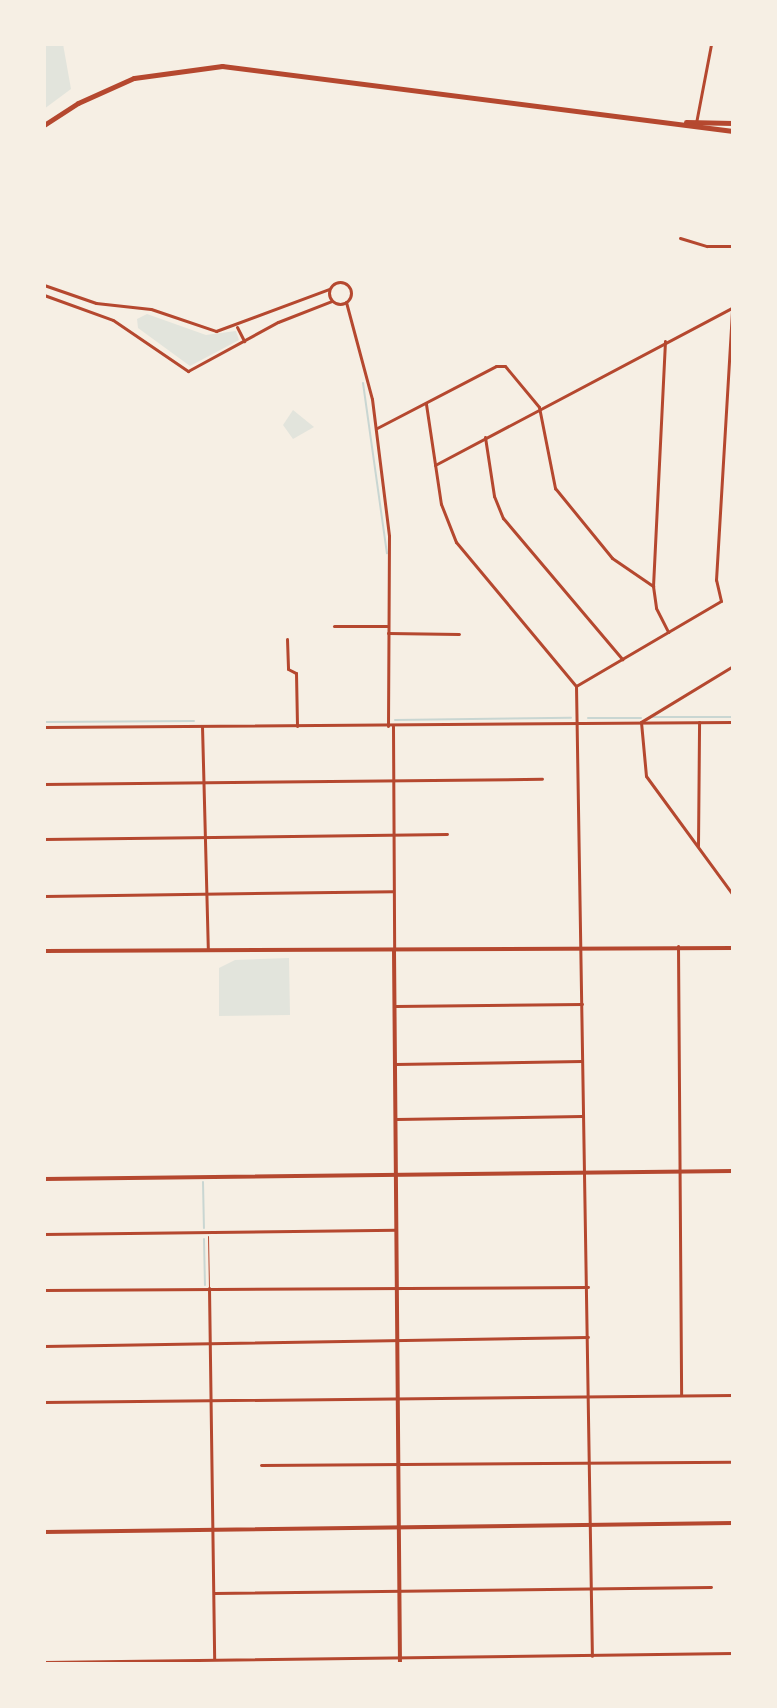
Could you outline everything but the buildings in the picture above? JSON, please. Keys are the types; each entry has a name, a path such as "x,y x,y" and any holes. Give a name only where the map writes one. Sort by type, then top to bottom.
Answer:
{"main road":[{"path":"44,125 105,89 139,76 222,66 685,122 733,123"},
{"path":"696,123 733,131"}],"street":[{"path":"696,123 711,44"},
{"path":"680,238 707,246 733,246"},
{"path":"44,285 96,303 151,309 206,331 237,327 329,289 336,282 347,284 352,293 346,302 370,389 390,553 388,633 393,781 400,1662"},
{"path":"329,289 332,301"},
{"path":"44,295 113,320 182,370 200,368 244,341 332,301 346,302"},
{"path":"435,465 732,307"},
{"path":"576,686 721,601 716,580 732,307"},
{"path":"237,327 244,341"},
{"path":"665,341 653,586 656,608 668,632"},
{"path":"376,428 496,366 505,366 539,407 555,488 612,558 653,586"},
{"path":"426,404 445,516 463,552 576,686 582,1116 590,1337 592,1656"},
{"path":"485,437 494,496 503,518 622,659"},
{"path":"334,626 388,626"},
{"path":"388,633 459,634"},
{"path":"287,639 288,669 296,673 297,726"},
{"path":"641,722 733,666"},
{"path":"641,722 646,776 733,895"},
{"path":"698,846 699,722"},
{"path":"44,727 733,722"},
{"path":"202,726 208,952"},
{"path":"44,784 542,779"},
{"path":"44,839 447,834"},
{"path":"44,896 393,891"},
{"path":"678,946 681,1395"},
{"path":"44,951 733,948"},
{"path":"395,1006 582,1004"},
{"path":"395,1064 582,1061"},
{"path":"396,1119 582,1116"},
{"path":"44,1179 733,1171"},
{"path":"44,1234 397,1230"},
{"path":"44,1290 589,1287"},
{"path":"209,1288 214,1659"},
{"path":"44,1346 590,1337"},
{"path":"44,1402 733,1395"},
{"path":"261,1465 733,1462"},
{"path":"44,1532 733,1523"},
{"path":"214,1593 711,1587"},
{"path":"44,1662 214,1659 400,1662 733,1653"}],"lane":[{"path":"207,1233 209,1288"}],"shaded area":[{"path":"44,44 63,44 71,89 44,109"},
{"path":"147,314 206,335 236,331 239,340 190,366 138,328 137,319"},
{"path":"293,410 314,427 293,439 283,425"},
{"path":"289,958 290,1015 219,1016 219,968 235,960"}],"waterway":[{"path":"363,383 387,553"},
{"path":"652,717 733,717"},
{"path":"395,720 571,718"},
{"path":"588,718 641,718"},
{"path":"44,722 194,721"},
{"path":"203,1182 204,1228"},
{"path":"204,1239 205,1285"}]}
